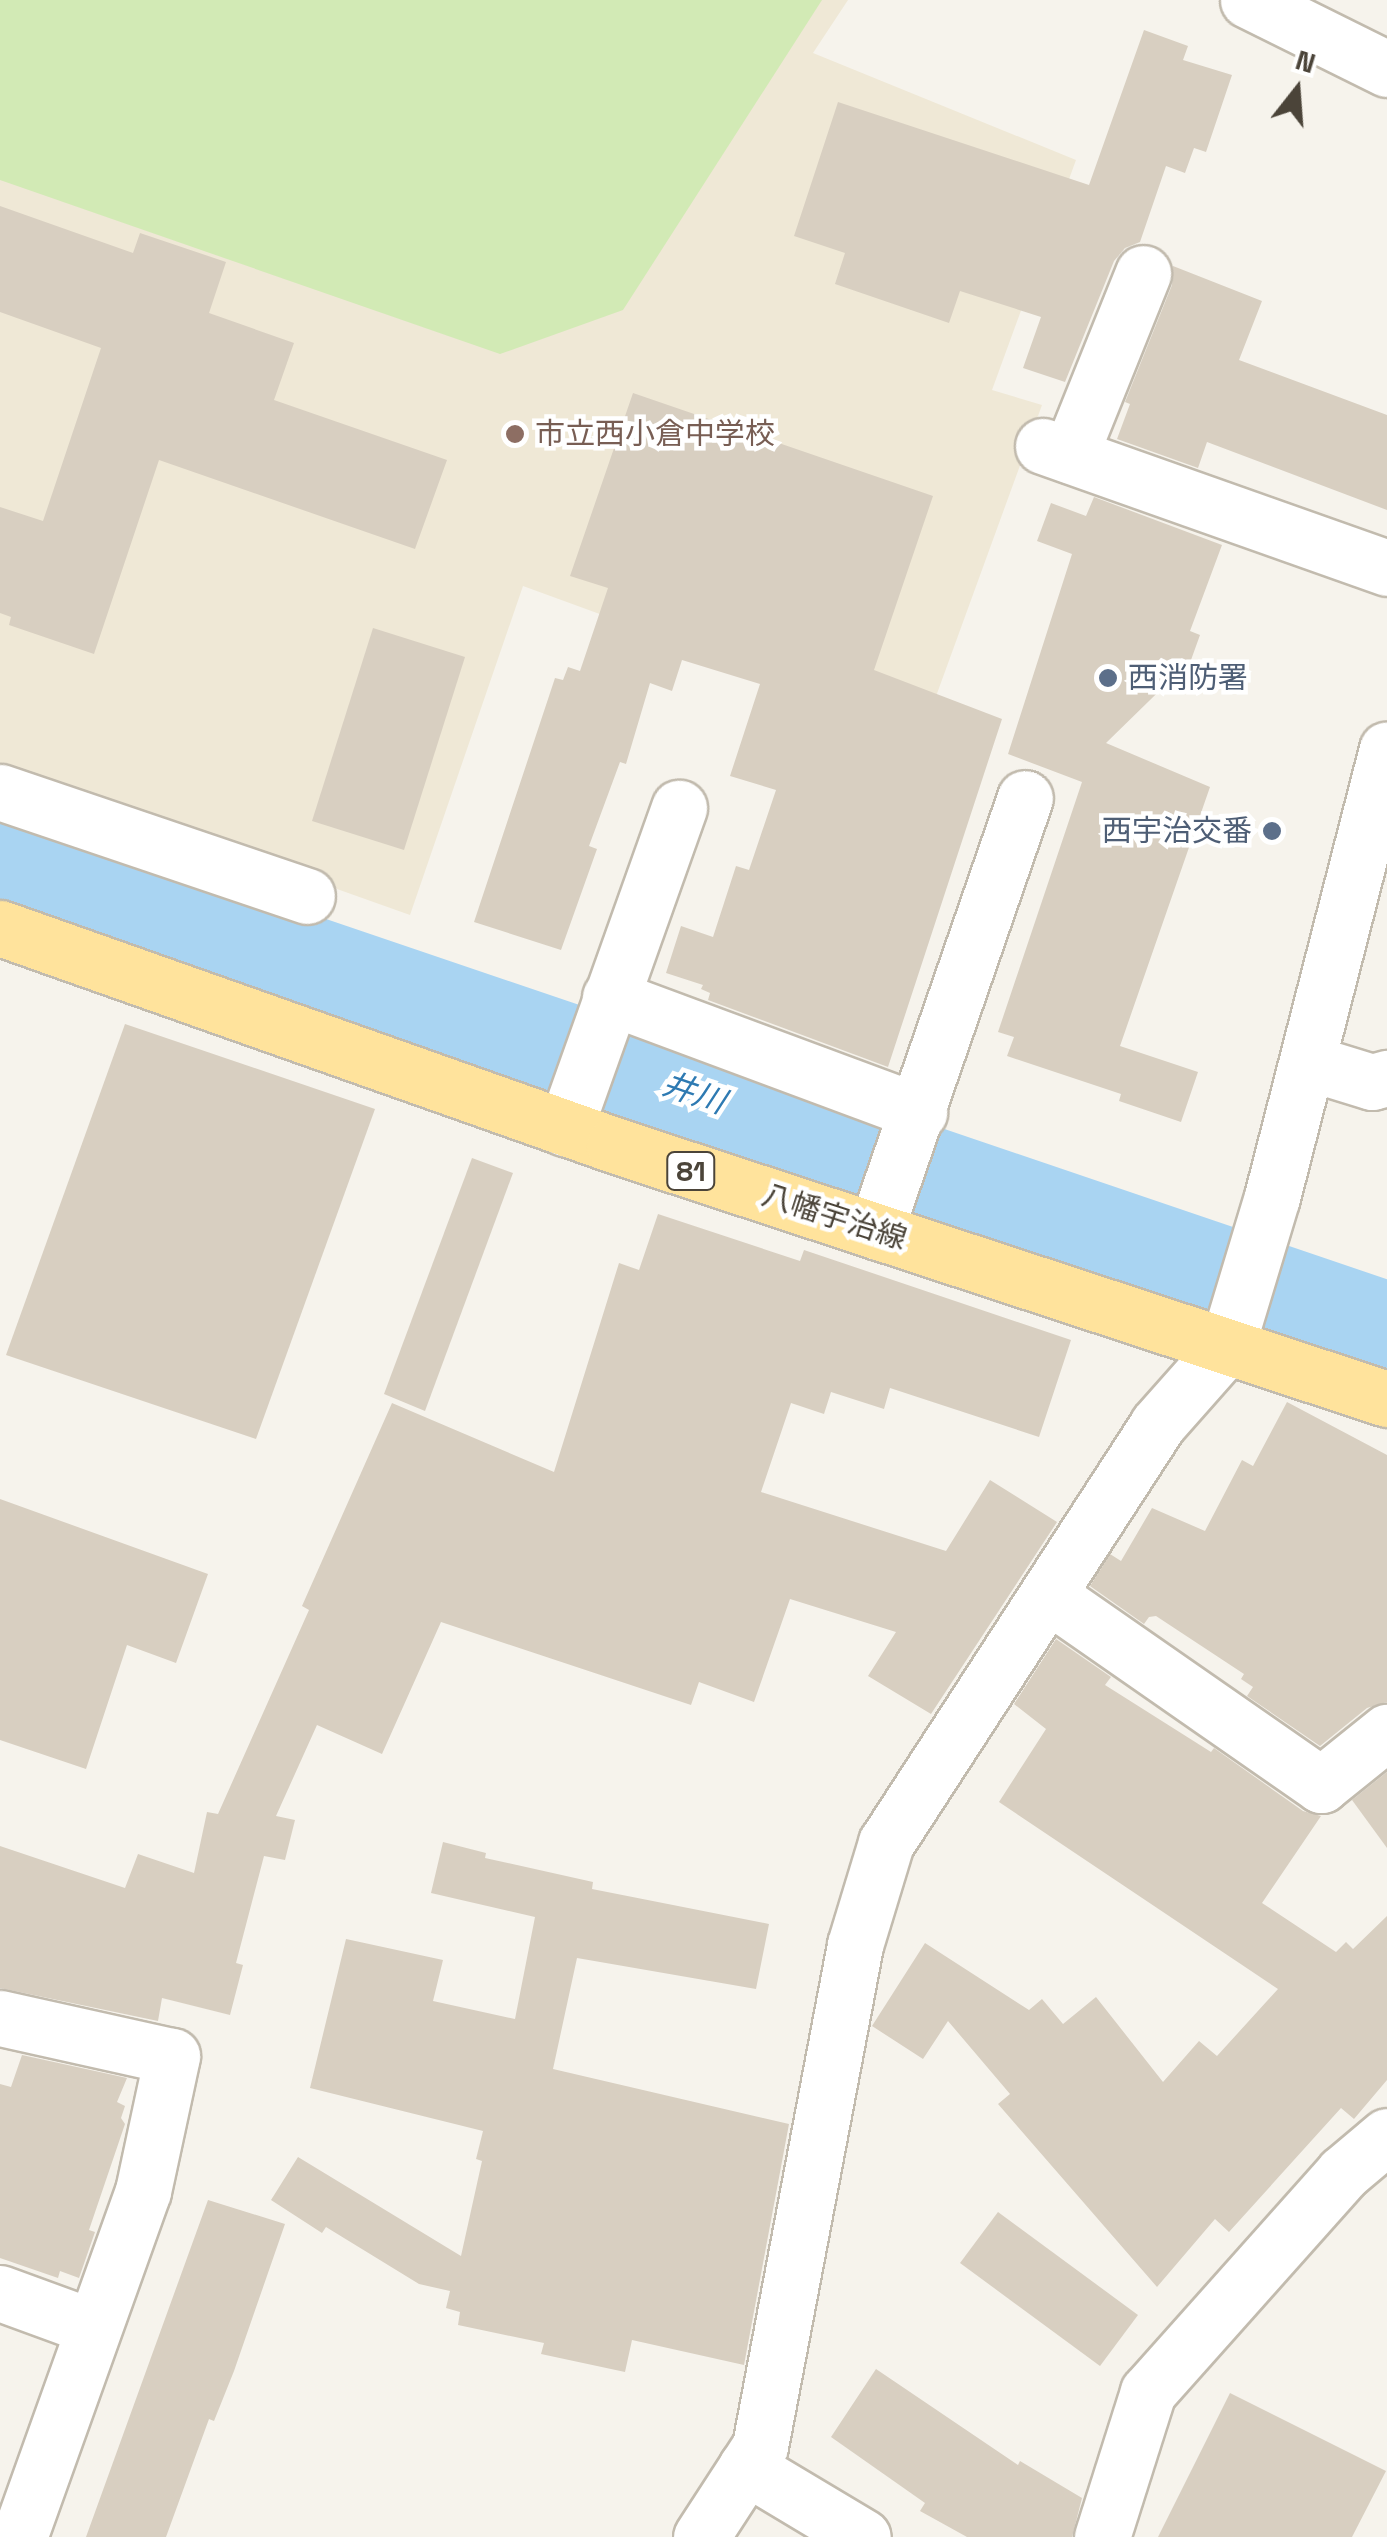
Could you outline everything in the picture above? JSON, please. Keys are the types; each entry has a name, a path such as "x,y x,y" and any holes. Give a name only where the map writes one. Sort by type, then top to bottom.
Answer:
{"main road":[{"name":"八幡宇治線","path":"0,928 572,1108 882,1211 1228,1344 1387,1400"}],"street":[{"path":"1248,0 1387,69"},
{"path":"1143,274 1056,450 1387,568"},
{"path":"700,2537 760,2446 855,1945 886,1843 1157,1425 1228,1344 1272,1197 1387,750"},
{"path":"0,792 307,896"},
{"path":"882,1211 1026,798"},
{"path":"572,1108 679,808"},
{"path":"608,1005 917,1118"},
{"path":"1307,1062 1372,1082 1387,1078"},
{"path":"1048,1595 1321,1785 1387,1732"},
{"path":"0,2018 172,2056 143,2191 15,2523"},
{"path":"1102,2537 1148,2392 1344,2172 1387,2136"},
{"path":"0,2292 93,2327"},
{"path":"746,2466 862,2537"}],"shaded area":[{"name":"市立西小倉中学校","path":"0,0 848,0 813,53 1076,160 992,390 1042,405 923,732 523,586 410,915 0,769"}],"green space":[{"path":"0,0 822,0 623,310 500,354 0,180"}],"building":[{"path":"1144,30 1188,46 1183,60 1232,75 1206,152 1194,148 1185,173 1166,166 1140,242 1125,248 1114,261 1065,382 1023,368 1041,317 960,291 949,323 835,284 845,253 794,236 838,102 1089,185"},
{"path":"0,206 133,253 140,233 226,262 209,313 294,343 274,400 447,460 415,549 159,460 94,654 9,625 11,617 0,613 0,507 43,521 101,348 0,312"},
{"path":"1173,266 1262,301 1239,360 1387,415 1387,510 1207,442 1198,468 1117,439 1130,404 1125,402 1172,285"},
{"path":"633,393 933,496 874,670 1002,719 888,1067 708,1000 710,993 701,989 703,985 666,973 681,926 713,937 736,866 749,870 776,790 730,776 760,684 682,660 672,691 650,683 626,764 620,762 589,846 597,849 561,950 474,922 555,678 563,680 568,667 580,671 608,588 570,576"},
{"path":"1094,497 1222,545 1190,631 1200,635 1191,660 1106,743 1210,787 1120,1046 1198,1072 1181,1122 1119,1101 1121,1094 1007,1056 1014,1037 998,1032 1082,782 1008,754 1072,554 1037,541 1051,503 1086,516"},
{"path":"373,628 465,657 404,850 312,821"},
{"path":"125,1024 375,1109 256,1439 6,1355"},
{"path":"472,1158 513,1173 425,1411 384,1394"},
{"path":"658,1214 800,1261 804,1250 1071,1340 1039,1437 890,1388 884,1409 831,1392 824,1414 791,1403 761,1492 946,1551 990,1480 1057,1522 931,1714 868,1676 896,1632 790,1599 754,1702 699,1682 691,1705 441,1622 382,1754 317,1725 276,1816 295,1820 285,1860 264,1856 236,1963 243,1965 230,2015 162,1998 158,2021 0,1988 0,1846 125,1888 138,1854 194,1873 207,1812 218,1814 309,1610 302,1606 392,1403 554,1472 619,1263 639,1270"},
{"path":"1287,1402 1387,1455 1387,1702 1367,1708 1320,1746 1247,1696 1253,1687 1241,1679 1244,1674 1156,1616 1149,1617 1144,1624 1090,1586 1110,1554 1121,1561 1152,1508 1205,1531 1242,1460 1253,1466"},
{"path":"0,1499 208,1574 176,1663 127,1645 86,1769 0,1740"},
{"path":"1056,1639 1111,1677 1105,1685 1211,1752 1214,1748 1303,1811 1321,1816 1262,1903 1336,1952 1346,1942 1353,1949 1387,1916 1387,2080 1354,2119 1341,2108 1229,2232 1215,2219 1157,2287 998,2104 1010,2094 948,2021 923,2059 872,2026 925,1943 1029,2010 1042,1999 1063,2024 1096,1997 1163,2082 1199,2041 1217,2056 1278,1989 999,1802 1046,1729 1014,1704"},
{"path":"1387,1772 1387,1848 1352,1800"},
{"path":"443,1842 486,1853 485,1858 593,1882 592,1889 769,1924 756,1989 577,1958 553,2069 789,2124 744,2365 632,2340 625,2372 541,2354 544,2343 458,2325 460,2312 446,2308 450,2291 419,2284 326,2227 322,2233 271,2200 298,2157 461,2256 482,2161 476,2159 483,2131 310,2088 346,1939 443,1960 433,2001 515,2019 535,1917 431,1893"},
{"path":"22,2055 127,2078 117,2102 125,2106 121,2118 125,2124 89,2230 95,2232 79,2278 60,2271 58,2278 0,2258 0,2084 11,2087"},
{"path":"208,2200 285,2224 234,2371 214,2421 209,2419 166,2537 86,2537"},
{"path":"998,2212 1138,2315 1100,2366 960,2263"},
{"path":"876,2369 1018,2465 1020,2461 1082,2498 1072,2537 967,2537 920,2511 925,2503 831,2437"},
{"path":"1230,2393 1386,2471 1352,2537 1158,2537"}],"waterway":[{"name":"井川","path":"0,858 1387,1329"}],"place":[{"name":"市立西小倉中学校","path":"515,434"},
{"name":"西消防署","path":"1108,678"},
{"name":"西宇治交番","path":"1272,831"}]}
